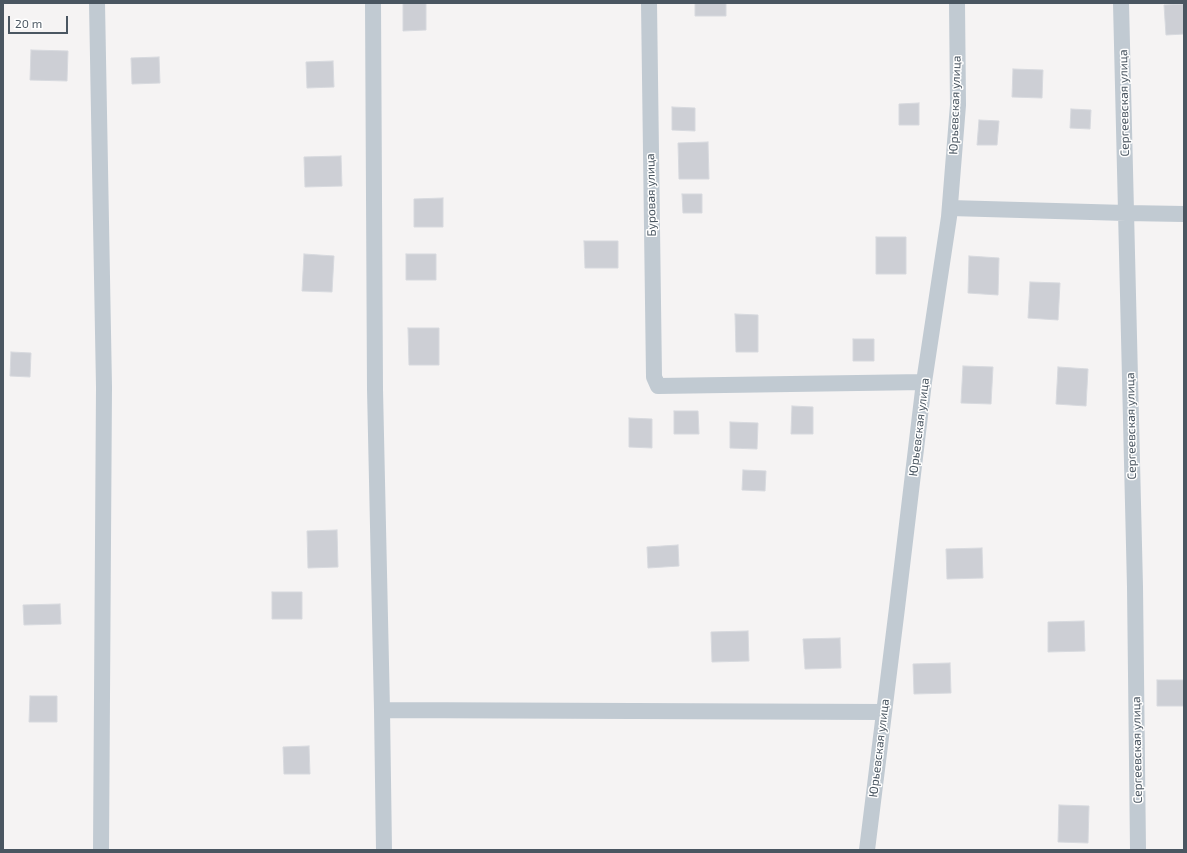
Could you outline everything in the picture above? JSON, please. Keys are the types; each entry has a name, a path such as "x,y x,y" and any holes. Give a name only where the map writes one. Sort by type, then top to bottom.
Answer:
{"street":[{"path":"97,3 104,387 101,850"},
{"path":"373,3 375,389 384,850"},
{"name":"Буровая улица","path":"648,3 654,377 658,386 924,382"},
{"name":"Юрьевская улица","path":"867,850 898,608 924,382 950,208 958,105 957,3"},
{"name":"Сергеевская улица","path":"1122,3 1135,587 1138,850"},
{"path":"950,208 1184,214"},
{"path":"382,710 884,712"}],"building":[{"path":"403,3 426,3 426,30 403,31"},
{"path":"695,3 726,3 726,16 695,16"},
{"path":"1184,4 1184,34 1166,35 1164,5"},
{"path":"31,50 68,51 67,81 30,80"},
{"path":"159,57 160,83 132,84 131,58"},
{"path":"333,61 334,87 307,88 306,62"},
{"path":"1013,69 1043,70 1042,98 1012,97"},
{"path":"919,103 919,125 899,125 899,104"},
{"path":"672,107 695,108 695,131 672,130"},
{"path":"1071,109 1091,110 1090,129 1070,128"},
{"path":"979,120 999,121 997,145 977,145"},
{"path":"708,142 709,179 679,179 678,143"},
{"path":"341,156 342,186 305,187 304,157"},
{"path":"682,194 702,194 702,213 683,213"},
{"path":"443,198 443,227 414,227 414,199"},
{"path":"876,237 906,237 906,274 876,274"},
{"path":"584,241 618,241 618,268 585,268"},
{"path":"304,254 334,256 332,292 302,291"},
{"path":"406,254 436,254 436,280 406,280"},
{"path":"969,256 999,258 998,295 968,293"},
{"path":"1030,282 1060,283 1058,320 1028,318"},
{"path":"735,314 758,315 758,352 736,352"},
{"path":"408,328 439,328 439,365 409,365"},
{"path":"853,339 874,339 874,361 853,361"},
{"path":"11,352 31,353 30,377 10,376"},
{"path":"963,366 993,367 991,404 961,403"},
{"path":"1058,367 1088,369 1086,406 1056,404"},
{"path":"792,406 813,407 813,434 791,434"},
{"path":"674,411 698,411 699,434 674,434"},
{"path":"629,418 652,419 652,448 629,447"},
{"path":"730,422 758,423 757,449 730,448"},
{"path":"743,470 766,471 765,491 742,490"},
{"path":"337,530 338,567 308,568 307,531"},
{"path":"678,545 679,566 648,568 647,547"},
{"path":"982,548 983,578 947,579 946,549"},
{"path":"272,592 302,592 302,619 272,619"},
{"path":"60,604 61,624 24,625 23,605"},
{"path":"1084,621 1085,651 1048,652 1048,622"},
{"path":"748,631 749,661 712,662 711,632"},
{"path":"840,638 841,668 805,669 803,639"},
{"path":"950,663 951,693 914,694 913,664"},
{"path":"1157,680 1184,680 1184,706 1157,706"},
{"path":"30,696 57,696 57,722 29,722"},
{"path":"309,746 310,774 284,774 283,747"},
{"path":"1059,805 1089,806 1088,843 1058,842"}]}
